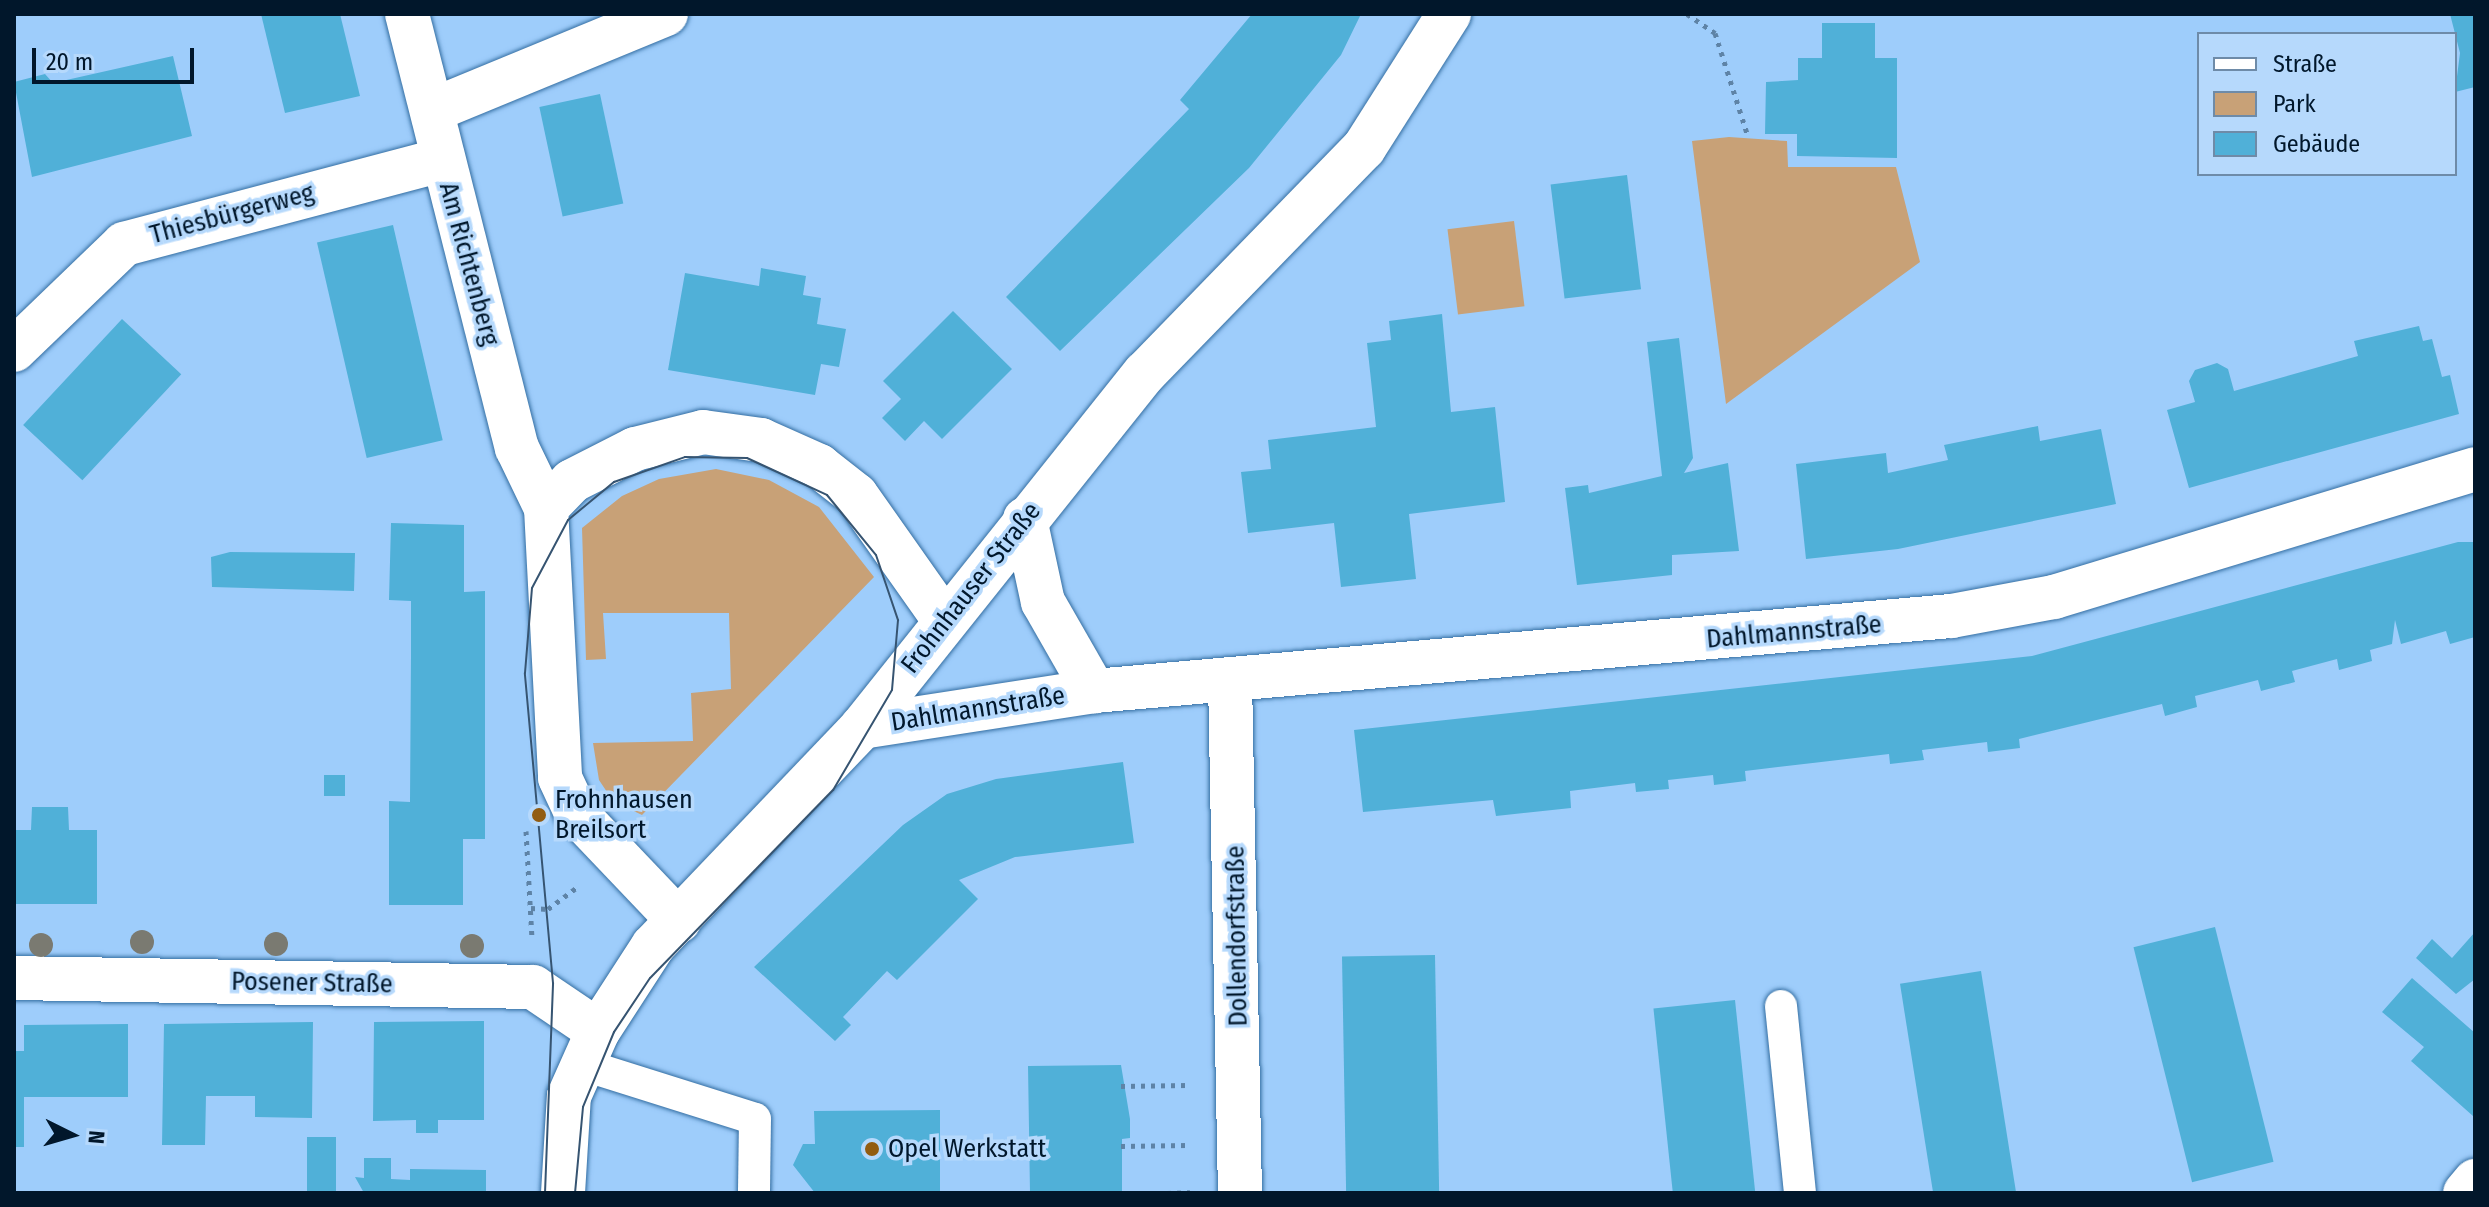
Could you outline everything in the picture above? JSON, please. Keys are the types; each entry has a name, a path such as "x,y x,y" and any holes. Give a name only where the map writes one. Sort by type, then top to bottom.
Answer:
{"street":[{"name":"Am Richtenberg","path":"407,14 517,448 546,508 560,778 576,813 679,921"},
{"path":"433,110 666,14"},
{"name":"Frohnhauser Straße","path":"563,1193 564,1132 589,1048 636,969 862,727 1025,519 1145,373 1364,148 1449,14"},
{"name":"Thiesbürgerweg","path":"14,350 124,244 442,160"},
{"path":"546,508 572,481 635,449 703,432 761,440 819,466 856,495 945,621"},
{"name":"Dahlmannstraße","path":"862,727 1094,691 1951,616 2054,597 2475,469"},
{"name":"Dahlmannstraße","path":"1025,519 1043,602 1094,691"},
{"name":"Dollendorfstraße","path":"1230,679 1235,751 1240,1193"},
{"name":"Posener Straße","path":"14,978 533,987 589,1048"},
{"path":"2465,1193 2475,1181"}],"lane":[{"path":"1781,1006 1800,1193"},
{"path":"589,1048 755,1119 754,1193"}],"path":[{"path":"1687,14 1715,33 1747,133"},
{"path":"1121,1086 1238,1084"},
{"path":"1121,1146 1240,1144"}],"green space":[{"path":"1729,137 1787,141 1788,167 1896,167 1920,262 1726,404 1692,141"},
{"path":"1514,221 1524,306 1458,315 1447,229"},
{"path":"716,469 769,480 819,507 874,577 642,815 613,801 599,780 593,743 693,741 691,693 731,689 729,613 603,613 606,659 586,660 582,528 622,496 659,479"}],"building":[{"path":"261,14 340,14 360,96 285,113"},
{"path":"1252,14 1361,14 1341,55 1249,168 1060,351 1006,297 1189,109 1180,100"},
{"path":"2450,14 2475,14 2475,87 2457,92 2460,53"},
{"path":"1822,23 1875,23 1875,58 1897,58 1897,158 1797,156 1797,134 1765,134 1766,82 1798,80 1798,58 1822,58"},
{"path":"173,56 192,136 32,177 14,82 45,74 53,83"},
{"path":"600,94 623,204 563,216 539,107"},
{"path":"1627,175 1641,289 1565,299 1551,184"},
{"path":"393,225 443,440 367,458 317,243"},
{"path":"761,268 806,276 803,295 821,298 817,324 846,329 839,367 821,364 815,395 668,370 685,273 759,286"},
{"path":"953,311 1012,369 942,439 924,421 905,441 882,418 901,399 883,381"},
{"path":"1442,314 1451,412 1495,407 1505,502 1409,514 1416,579 1341,587 1334,523 1248,533 1241,472 1271,469 1268,440 1376,427 1367,343 1391,340 1389,321"},
{"path":"122,319 181,374 82,480 23,425"},
{"path":"2419,326 2423,341 2432,339 2442,377 2450,375 2459,414 2189,488 2167,410 2195,402 2189,381 2195,370 2217,363 2228,369 2234,391 2358,356 2354,341"},
{"path":"1679,338 1693,458 1684,473 1728,463 1739,551 1672,555 1672,575 1577,585 1565,488 1588,485 1589,493 1662,476 1647,342"},
{"path":"2038,426 2040,441 2101,429 2116,504 1898,549 1806,559 1796,464 1886,453 1888,473 1948,460 1944,445"},
{"path":"391,523 464,525 464,592 485,591 485,839 463,839 463,905 389,905 389,801 410,802 411,654 411,601 389,600"},
{"path":"2458,542 2475,542 2475,637 2450,644 2446,631 2401,644 2395,620 2392,644 2370,650 2372,661 2339,670 2337,659 2292,671 2295,682 2261,691 2258,680 2195,696 2197,707 2165,716 2162,704 2019,739 2020,748 1988,752 1987,742 1922,750 1924,760 1890,764 1889,754 1745,771 1746,781 1714,785 1713,775 1668,780 1669,789 1636,792 1635,783 1570,791 1571,808 1496,816 1493,800 1363,812 1354,730 2032,656"},
{"path":"230,552 355,553 354,591 212,587 211,557"},
{"path":"1123,762 1134,843 1015,857 959,880 978,899 897,980 887,971 843,1017 851,1025 835,1041 754,967 903,825 947,794 996,779"},
{"path":"324,775 345,775 345,796 324,796"},
{"path":"32,807 68,807 69,830 97,830 97,904 14,904 14,830 31,830"},
{"path":"2215,927 2274,1162 2192,1182 2133,947"},
{"path":"2475,932 2475,979 2456,994 2416,958 2432,939 2452,958"},
{"path":"1435,955 1439,1193 1346,1193 1342,957"},
{"path":"1981,971 2016,1193 1933,1193 1900,984"},
{"path":"2412,978 2475,1033 2473,1116 2411,1061 2424,1047 2382,1012"},
{"path":"1735,1000 1755,1193 1673,1193 1653,1009"},
{"path":"484,1021 484,1120 438,1120 438,1133 416,1133 416,1120 373,1121 374,1022"},
{"path":"313,1022 312,1118 255,1117 255,1096 206,1096 205,1145 162,1145 164,1024"},
{"path":"128,1024 128,1097 24,1097 24,1147 14,1147 14,1051 24,1051 24,1025"},
{"path":"1121,1065 1130,1119 1130,1138 1122,1139 1122,1193 1030,1193 1028,1066"},
{"name":"Opel Werkstatt","path":"940,1110 940,1193 815,1193 793,1165 803,1144 815,1144 814,1111"},
{"path":"307,1137 336,1137 336,1192 307,1192"},
{"path":"364,1158 391,1158 391,1179 410,1180 410,1169 486,1170 486,1193 364,1193 355,1177 364,1178"}],"tram line":[{"path":"545,1193 553,983 525,673 532,588 568,520 614,482 685,457 747,458 827,495 876,555 898,620 892,690 833,790 650,978 614,1032 583,1107 575,1193"}],"place":[{"name":"Frohnhausen Breilsort","path":"539,815"},
{"name":"Opel Werkstatt","path":"872,1149"}]}
